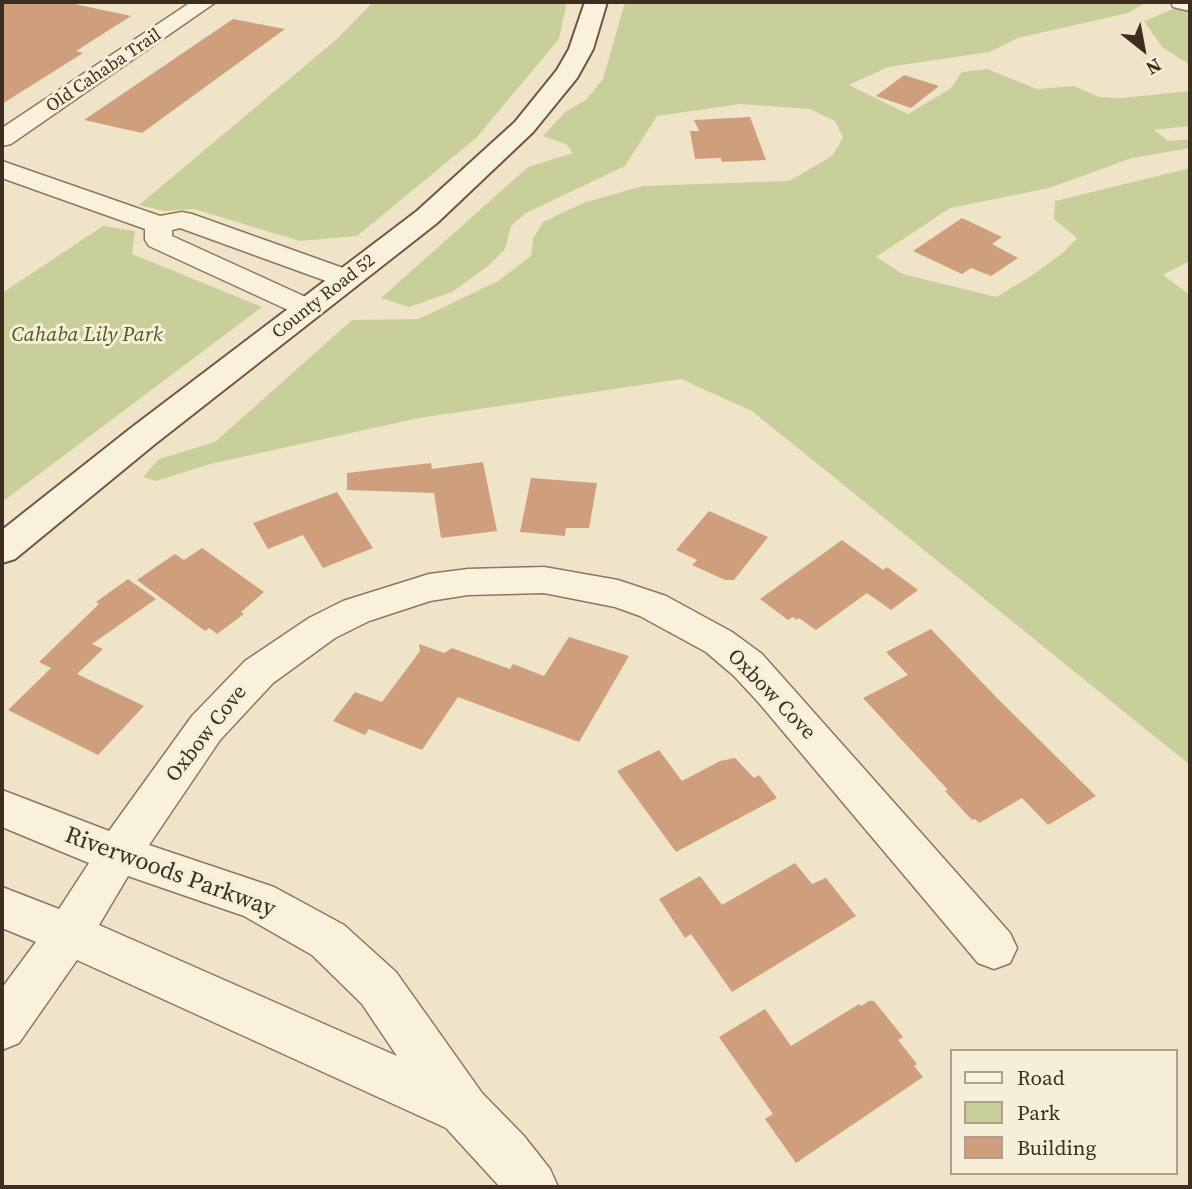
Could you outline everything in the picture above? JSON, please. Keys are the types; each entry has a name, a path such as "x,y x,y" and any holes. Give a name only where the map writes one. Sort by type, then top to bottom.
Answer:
{"main road":[{"name":"County Road 52","path":"2,550 143,436 427,217 524,127 574,61 591,22 596,2"}],"street":[{"name":"Old Cahaba Trail","path":"2,139 205,2"},
{"path":"1181,2 1190,5"},
{"path":"2,169 158,225 182,220 347,279"},
{"path":"158,225 159,240 309,309"},
{"name":"Oxbow Cove","path":"2,1027 69,934 118,854 206,728 258,672 289,648 356,611 404,594 468,582 544,580 581,585 653,606 708,635 748,665 994,948"},
{"name":"Riverwoods Parkway","path":"2,808 118,854 258,901 328,940 379,988 464,1111 506,1154 532,1187"},
{"name":"Riverwoods Parkway","path":"2,906 464,1111"}],"green space":[{"path":"373,2 567,2 559,39 476,138 357,236 300,241 194,209 164,211 139,205 337,39"},
{"path":"625,2 1148,2 1128,13 1018,38 989,52 888,67 849,85 908,114 951,88 962,72 987,69 1037,89 1074,86 1099,97 1121,98 1190,91 1190,126 1154,130 1168,141 1190,139 1190,148 1132,158 1049,188 950,208 876,257 903,274 996,297 1064,252 1077,238 1054,219 1055,201 1190,168 1190,261 1163,275 1190,295 1190,765 752,411 681,379 419,418 210,464 156,481 143,477 159,459 215,442 352,320 419,319 498,281 531,256 533,239 543,222 583,203 643,186 789,181 832,156 843,138 835,121 810,109 740,104 657,116 625,166 526,213 511,226 505,249 488,266 452,292 409,307 381,298 528,167 573,153 566,144 543,136 565,112 586,100 603,79"},
{"path":"1176,8 1190,12 1190,65 1162,47 1144,21"},
{"name":"Cahaba Lily Park","path":"103,226 135,231 132,254 262,307 2,502 2,293"}],"building":[{"path":"2,2 65,2 131,16 76,51 83,53 2,104"},
{"path":"233,19 285,29 142,133 84,120"},
{"path":"904,75 939,86 911,108 876,96"},
{"path":"750,117 766,160 722,162 721,158 695,159 690,131 699,131 694,120"},
{"path":"962,218 1002,237 992,244 1018,258 991,276 971,268 962,274 913,251"},
{"path":"483,462 497,531 441,538 434,493 347,490 347,473 431,463 432,469"},
{"path":"531,478 597,483 589,528 566,528 565,536 520,532"},
{"path":"337,492 373,548 323,568 303,535 268,549 253,523"},
{"path":"709,511 768,537 734,580 725,580 692,565 697,560 676,550"},
{"path":"842,540 883,570 887,567 918,590 891,610 867,593 816,630 799,618 788,620 760,599"},
{"path":"202,548 264,592 241,612 244,614 217,634 209,628 205,631 137,580 175,554 184,560"},
{"path":"128,579 156,599 92,644 103,649 77,674 144,706 98,755 8,710 51,668 39,662 99,604 96,602"},
{"path":"931,629 1096,796 1048,825 1022,798 979,823 975,819 972,820 863,698 908,675 886,652"},
{"path":"569,637 629,656 579,742 458,697 422,750 369,729 365,735 333,721 355,692 382,702 420,651 419,644 444,653 452,648 510,669 513,664 544,676"},
{"path":"659,750 682,781 720,761 735,758 754,778 759,775 777,798 676,852 617,771"},
{"path":"795,863 812,884 826,878 856,916 732,992 691,934 685,938 659,899 700,876 722,905"},
{"path":"874,1001 903,1037 898,1040 917,1064 914,1066 923,1077 796,1163 765,1119 773,1114 719,1037 765,1009 791,1046 859,1004 861,1006"}]}
